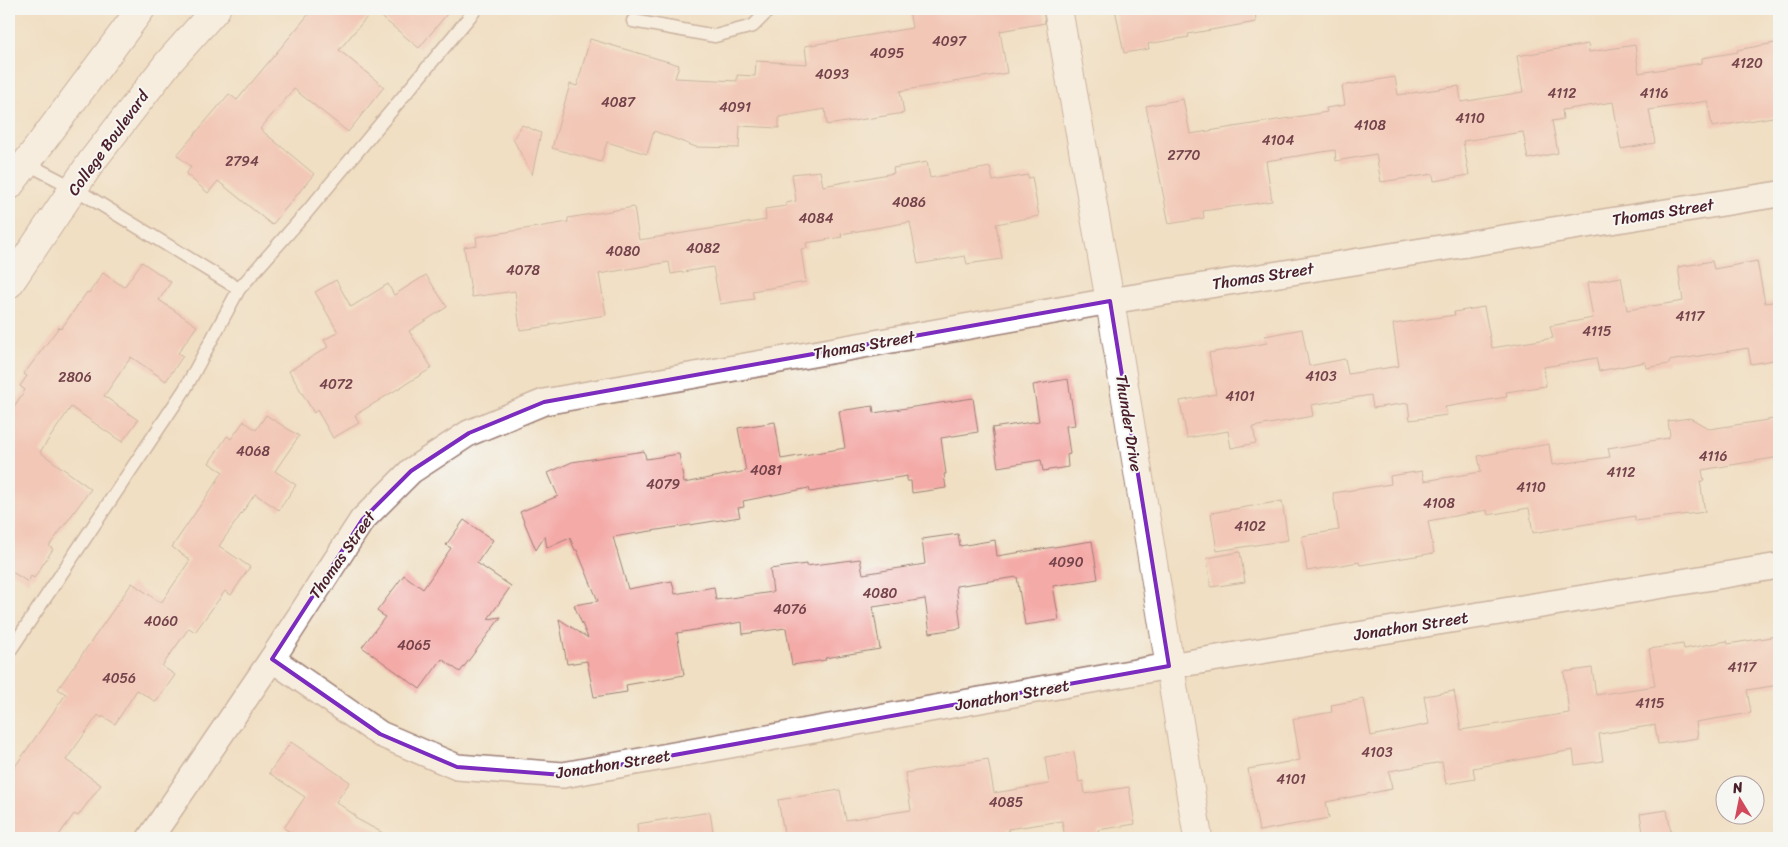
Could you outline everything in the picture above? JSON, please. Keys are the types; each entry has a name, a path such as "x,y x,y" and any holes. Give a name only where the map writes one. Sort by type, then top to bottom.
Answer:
{"street":[{"path":"9,186 141,9"},
{"name":"College Boulevard","path":"11,276 92,161 168,63 216,9"},
{"name":"Thunder Drive","path":"1058,9 1110,301 1198,838"},
{"name":"Thomas Street","path":"150,838 272,659 362,520 411,471 469,433 544,402 1110,301 1779,194"},
{"name":"Jonathon Street","path":"272,659 380,734 457,767 563,775 1169,666 1779,566"}],"lane":[{"path":"9,652 185,389 239,289 476,9"},
{"path":"633,21 716,36 753,26 770,9"},
{"path":"26,162 74,188 239,289"}],"highlighted area":[{"path":"1110,301 1169,666 563,775 457,767 380,734 272,659 362,520 411,471 469,433 544,402"}],"building":[{"path":"313,9 451,9 419,48 373,10 339,50 384,87 348,132 294,89 260,129 314,174 272,225 218,181 208,193 186,174 191,167 177,155 229,94 237,100"},
{"path":"909,9 1043,9 1045,23 1000,31 1007,73 900,91 904,113 827,125 825,109 779,117 779,128 740,126 739,148 696,147 654,131 647,154 607,142 601,162 552,148 570,84 577,86 590,39 679,65 675,78 737,81 737,75 755,76 756,61 807,64 805,46 912,28"},
{"path":"1115,9 1255,9 1256,22 1188,34 1189,37 1148,44 1149,49 1124,53"},
{"path":"1775,43 1779,66 1779,116 1712,127 1708,101 1649,110 1655,143 1621,149 1613,102 1562,110 1563,119 1552,121 1558,153 1528,159 1523,132 1463,141 1469,175 1434,181 1433,174 1381,182 1376,154 1336,161 1335,150 1266,161 1272,201 1203,211 1204,218 1169,224 1146,106 1183,99 1190,134 1327,112 1326,108 1345,105 1342,86 1395,77 1398,95 1459,86 1461,102 1523,92 1517,56 1588,44 1589,52 1635,45 1639,73 1702,63 1702,58"},
{"path":"522,125 541,133 532,175 513,139"},
{"path":"927,162 930,178 990,167 993,181 1028,175 1028,178 1032,177 1039,216 996,224 1002,259 967,264 965,256 918,264 910,222 841,234 842,237 806,243 807,248 801,249 806,282 752,291 754,299 720,304 713,267 671,274 669,262 599,274 606,315 550,324 550,326 520,330 515,291 472,297 464,247 477,245 476,237 568,222 568,218 634,207 639,240 766,220 765,209 786,206 786,203 796,201 792,174 820,171 823,186 894,173 893,168"},
{"path":"1712,261 1714,269 1757,261 1765,303 1779,301 1779,359 1751,364 1748,348 1669,361 1669,364 1646,368 1645,362 1599,371 1596,358 1544,367 1546,386 1506,392 1507,397 1445,407 1447,415 1410,420 1408,403 1373,408 1371,395 1311,405 1313,416 1253,427 1256,443 1231,448 1228,431 1187,438 1180,401 1216,394 1209,353 1267,343 1265,336 1302,329 1309,366 1345,359 1348,374 1399,366 1393,324 1455,315 1454,312 1484,307 1492,348 1553,338 1550,326 1593,318 1587,283 1621,277 1627,310 1683,301 1678,267"},
{"path":"142,262 171,282 159,300 197,326 178,353 183,356 166,381 131,357 104,396 138,420 122,442 71,407 40,452 91,489 49,546 53,549 34,578 31,576 28,582 9,570 9,414 25,390 20,386 27,376 24,374 103,273 124,287"},
{"path":"426,275 447,307 409,331 432,368 355,415 359,423 333,438 317,410 314,413 289,371 328,347 324,340 338,332 315,292 336,280 351,307 388,284 394,295"},
{"path":"1068,379 1075,425 1066,426 1070,454 1067,455 1068,467 1043,471 1041,460 998,467 992,428 1039,421 1033,385"},
{"path":"973,398 978,432 941,438 946,488 912,493 911,481 907,481 907,476 810,492 809,488 743,501 744,507 738,508 740,517 613,537 628,589 672,581 675,594 714,587 716,600 773,592 770,569 860,559 863,574 925,564 922,539 958,534 960,546 995,540 997,556 1092,541 1098,579 1053,586 1059,620 1025,625 1017,577 956,586 961,628 930,633 925,599 873,607 880,649 825,658 826,660 792,665 786,628 743,634 742,622 677,633 684,675 626,685 627,692 594,697 587,661 567,664 559,619 588,638 574,605 598,601 577,550 575,550 570,538 547,548 545,536 536,550 520,512 558,496 548,473 572,462 644,451 646,459 679,454 684,483 746,471 738,428 775,422 781,459 845,448 839,411 873,406 874,413"},
{"path":"266,415 299,436 275,471 296,485 279,510 255,494 219,546 250,567 231,595 225,591 195,632 189,628 162,666 175,675 156,702 137,690 115,724 98,715 66,760 101,785 78,816 74,814 57,838 9,838 9,775 66,694 58,689 132,583 161,603 190,560 172,547 223,472 209,463 227,436 231,439 244,421 256,430"},
{"path":"1690,418 1710,429 1774,419 1774,421 1779,420 1779,457 1702,470 1704,481 1700,481 1705,512 1635,521 1635,516 1533,533 1529,508 1488,515 1487,510 1428,521 1434,553 1360,565 1359,562 1307,571 1302,536 1339,530 1333,493 1391,484 1390,476 1422,471 1424,481 1481,472 1478,456 1549,444 1552,465 1610,457 1608,448 1669,438 1668,421"},
{"path":"1282,501 1288,540 1217,551 1211,513"},
{"path":"464,520 493,540 477,563 511,586 488,619 501,617 460,672 442,659 420,689 362,647 385,617 377,611 404,575 423,589 451,548 446,545"},
{"path":"1240,552 1245,582 1211,587 1207,558"},
{"path":"1777,636 1779,685 1747,690 1751,713 1696,722 1698,738 1658,744 1655,725 1599,734 1603,761 1575,765 1573,750 1473,768 1475,779 1446,784 1442,762 1389,771 1392,789 1326,802 1329,818 1259,831 1248,769 1300,760 1293,719 1332,712 1331,705 1364,699 1371,736 1429,724 1424,696 1454,691 1461,730 1569,713 1564,672 1592,668 1596,695 1655,686 1649,649 1683,644 1684,649 1727,641 1728,644"},
{"path":"291,742 350,782 336,802 356,816 355,818 392,838 299,838 284,828 305,797 269,773"},
{"path":"1074,752 1079,782 1083,781 1085,794 1129,787 1135,824 1098,830 1099,838 1065,838 1062,821 1008,829 1010,838 785,838 778,800 840,790 846,820 911,810 905,773 988,759 994,793 1049,784 1045,757"},
{"path":"1667,810 1672,838 1644,838 1640,814"},
{"path":"710,812 714,838 638,838 637,824"}]}
